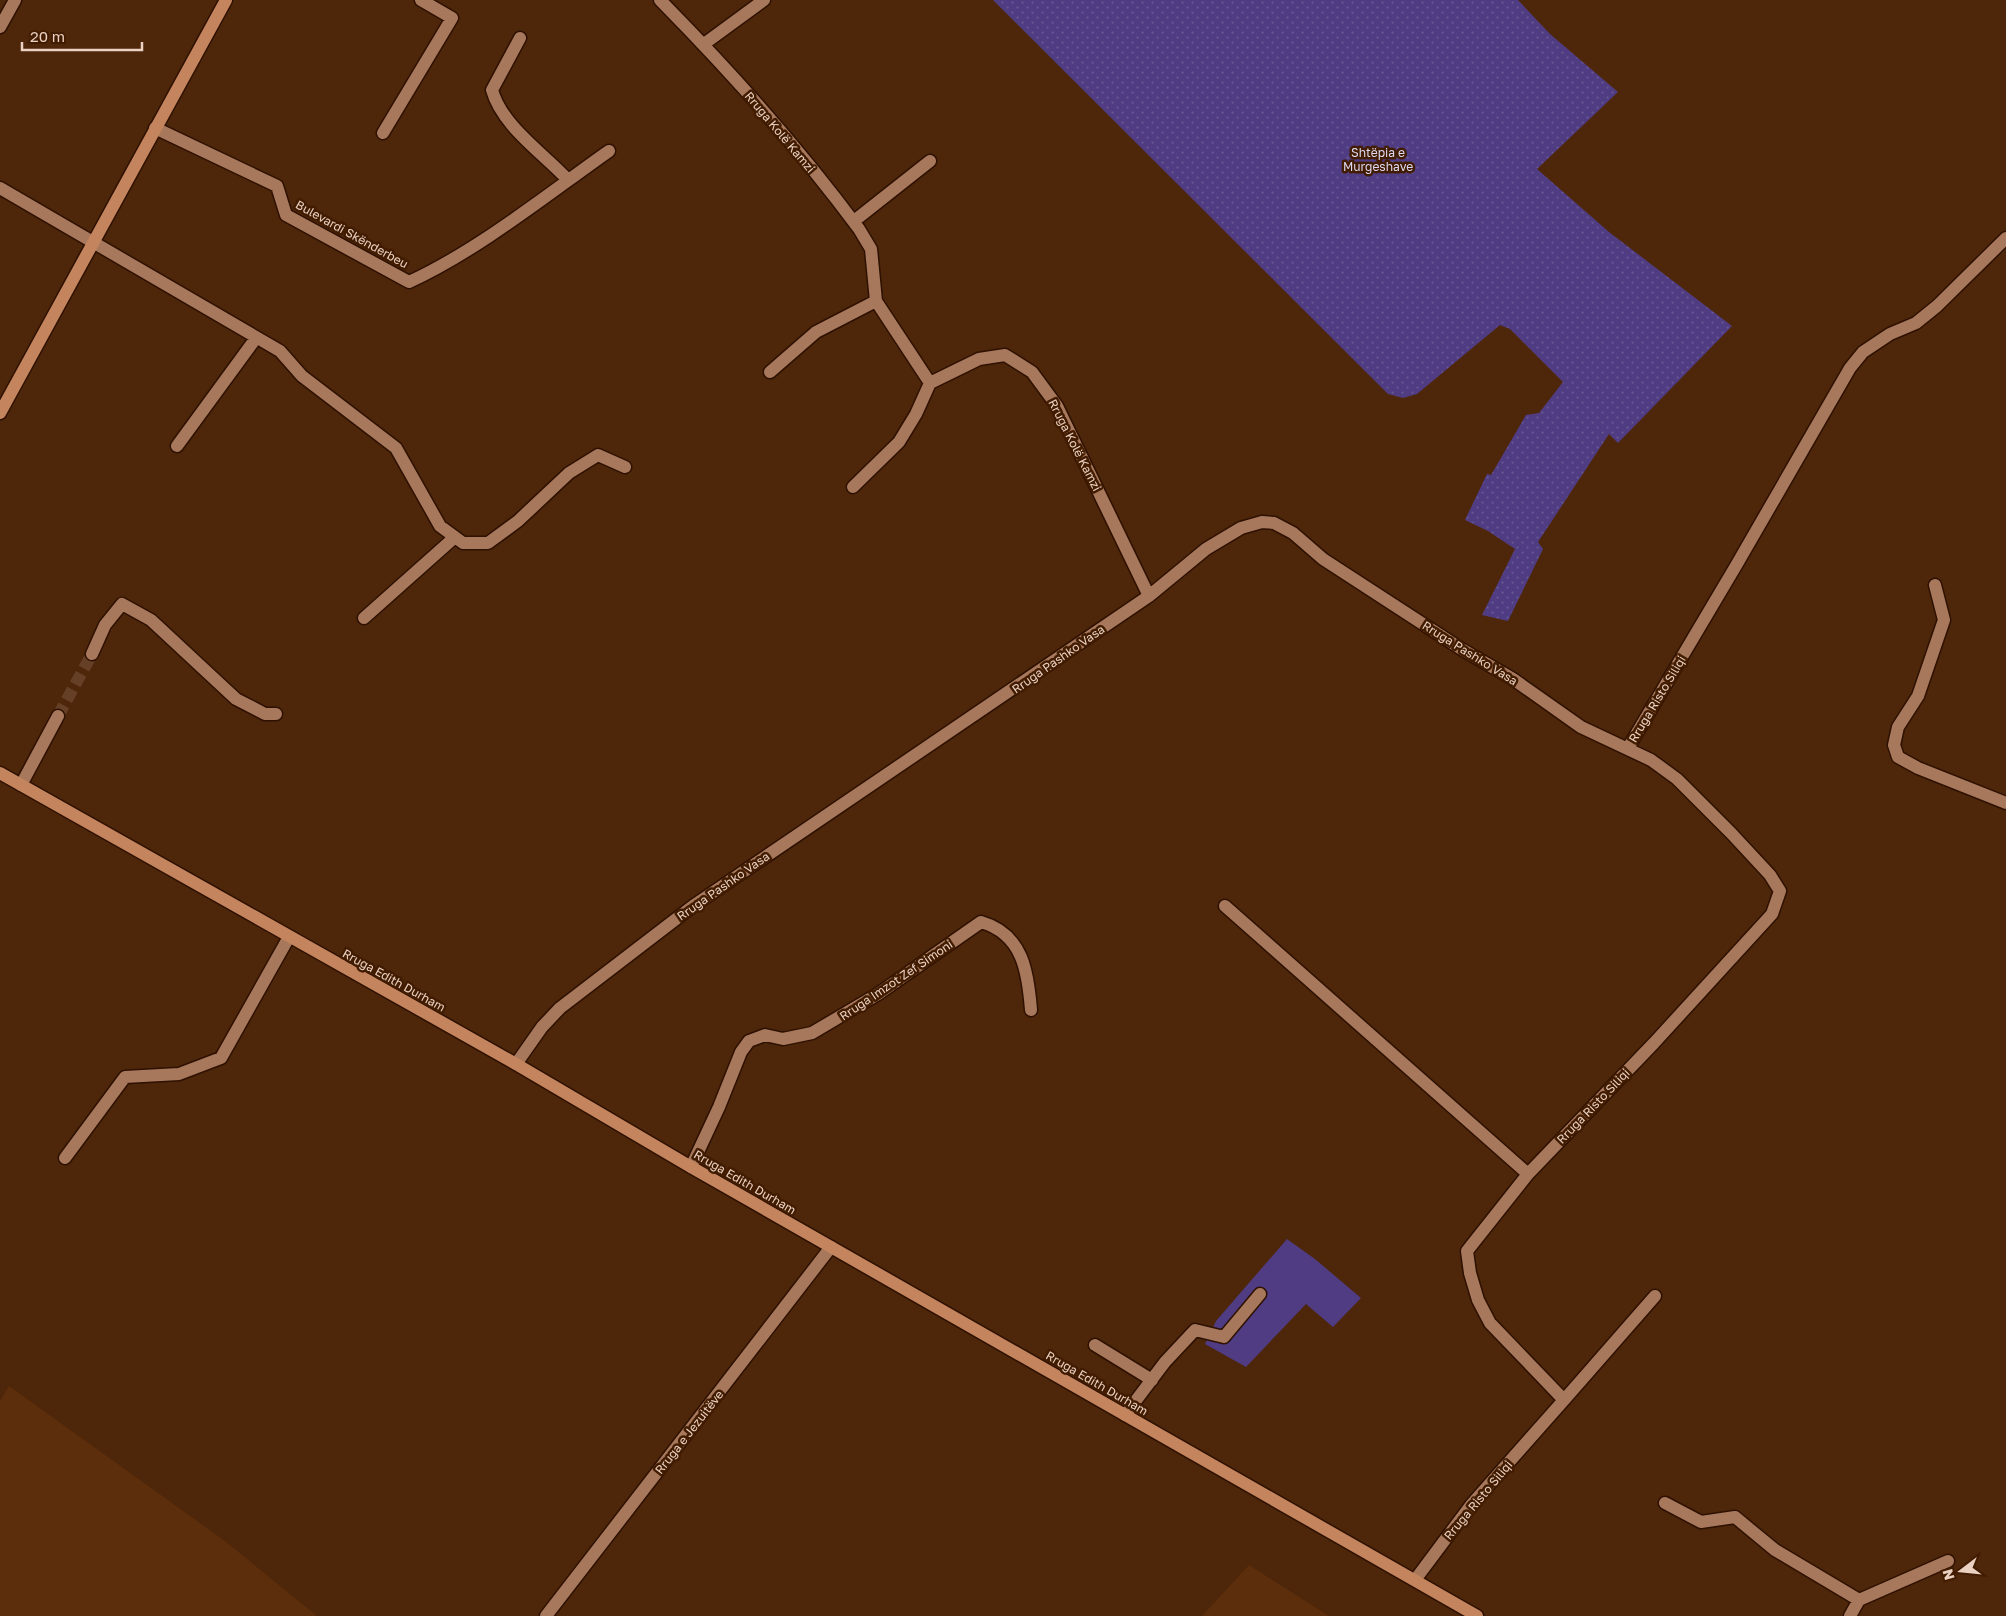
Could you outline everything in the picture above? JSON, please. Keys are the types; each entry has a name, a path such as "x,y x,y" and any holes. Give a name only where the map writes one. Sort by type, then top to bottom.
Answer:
{"main road":[{"path":"0,413 226,0"},
{"name":"Rruga Edith Durham","path":"0,773 516,1064 691,1167 1477,1616"}],"street":[{"path":"0,27 15,0"},
{"path":"383,133 452,18 421,0"},
{"name":"Rruga Kolë Kamzi","path":"660,0 704,44 771,119 854,221 871,249 876,301 930,383 979,359 1005,355 1032,372 1058,406 1149,596"},
{"path":"704,44 764,0"},
{"path":"520,38 492,90 496,105 506,119 568,180"},
{"name":"Bulevardi Skënderbeu","path":"155,128 277,186 286,215 409,282 438,267 609,151"},
{"path":"854,221 930,161"},
{"path":"0,188 280,351 302,376 396,448 440,526 463,543 488,543 518,522 569,473 598,455 625,467"},
{"name":"Rruga Risto Siliqi","path":"1564,1400 1490,1323 1478,1300 1470,1273 1467,1251 1528,1174 1654,1043 1772,914 1780,892 1770,874 1677,779 1651,760 1628,748 1850,368 1863,352 1890,334 1916,323 1937,306 2006,238"},
{"path":"770,372 816,332 876,301"},
{"path":"177,446 256,338"},
{"path":"852,487 899,442 916,414 930,383"},
{"name":"Rruga Pashko Vasa","path":"516,1064 542,1027 560,1008 693,906 1149,596 1206,549 1242,528 1262,522 1274,523 1293,533 1323,559 1463,650 1512,679 1581,727 1628,748"},
{"path":"364,618 455,537"},
{"path":"1935,586 1944,620 1918,696 1898,727 1894,745 1898,757 1918,768 2006,804"},
{"path":"92,654 105,625 122,604 150,620 236,699 265,714 276,714"},
{"path":"21,785 58,716"},
{"path":"1225,906 1528,1174"},
{"name":"Rruga Imzot Zef Simoni","path":"691,1167 719,1108 741,1052 749,1041 765,1035 783,1039 812,1033 878,994 981,922 998,927 1016,946 1029,978 1031,1010"},
{"path":"65,1158 125,1077 179,1074 221,1058 289,937"},
{"name":"Rruga e Jezuitëve","path":"546,1616 831,1247"},
{"path":"1126,1415 1165,1362 1195,1330 1224,1337 1260,1294"},
{"name":"Rruga Risto Siliqi","path":"1415,1580 1471,1505 1654,1296"},
{"path":"1095,1345 1152,1380"},
{"path":"1665,1503 1701,1522 1735,1517 1775,1550 1859,1600"},
{"path":"1850,1616 1859,1600 1948,1561"}],"shaded area":[{"path":"9,1386 225,1541 317,1616 0,1616 0,1401"},
{"path":"1249,1565 1329,1616 1202,1616"}],"green space":[{"name":"Shtëpia e Murgeshave","path":"993,0 1518,0 1550,34 1618,92 1537,169 1609,232 1732,326 1618,443 1609,434 1538,542 1543,549 1508,621 1482,615 1515,549 1488,531 1465,520 1487,474 1491,475 1526,415 1539,413 1563,382 1510,329 1500,325 1417,394 1403,398 1388,394"},
{"path":"1287,1239 1315,1259 1361,1298 1333,1327 1306,1304 1246,1367 1205,1344 1216,1321"}],"tunnel":[{"path":"58,716 92,654"}]}
